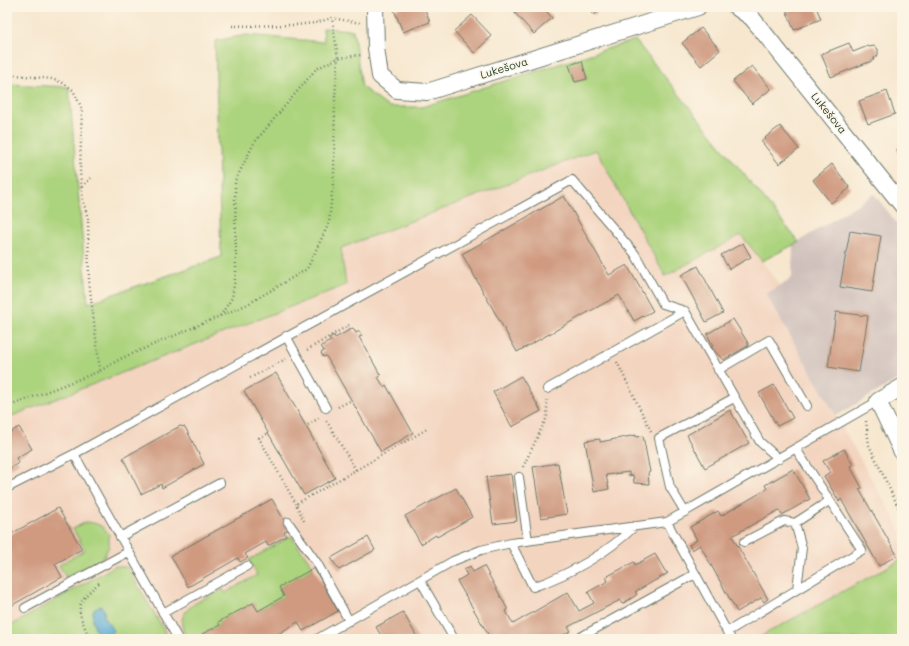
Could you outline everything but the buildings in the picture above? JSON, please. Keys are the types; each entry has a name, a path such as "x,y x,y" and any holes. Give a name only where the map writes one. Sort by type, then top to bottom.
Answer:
{"street":[{"name":"Lukešova","path":"374,15 380,76 397,90 427,92 698,7"},
{"name":"Lukešova","path":"736,7 752,18 902,205"},
{"path":"902,387 871,405 902,452"}],"lane":[{"path":"7,488 74,454 572,180 635,254 663,304 685,311 760,442 779,459"},
{"path":"547,389 685,311"},
{"path":"286,336 328,411"},
{"path":"718,370 769,340 807,406"},
{"path":"685,512 670,488 659,438 734,398"},
{"path":"317,639 453,561 481,550 528,541 668,522 871,405"},
{"path":"668,522 729,635 797,589 862,550 796,449"},
{"path":"74,454 178,639"},
{"path":"519,477 528,541"},
{"path":"120,537 220,483"},
{"path":"744,542 784,521 795,523 829,501"},
{"path":"288,522 303,543 349,621"},
{"path":"795,523 802,548 797,589"},
{"path":"511,544 533,587 557,578 619,542 635,526"},
{"path":"25,608 128,552"},
{"path":"163,613 247,566"},
{"path":"577,639 696,574"},
{"path":"420,580 454,639"}],"path":[{"path":"232,26 295,25 315,23 332,18 367,24 374,15"},
{"path":"7,407 100,371 120,359 248,304 307,269 329,223 334,173 335,98 338,58 332,18"},
{"path":"220,316 232,298 236,272 235,181 254,144 316,69 338,58 377,53"},
{"path":"7,74 52,78 63,82 73,90 82,109 81,187 88,219 89,281 100,371"},
{"path":"81,187 90,178"},
{"path":"612,352 651,431 659,438"},
{"path":"519,477 547,418 547,389"},
{"path":"350,401 328,411 356,470"},
{"path":"871,405 866,426 869,445 902,515"},
{"path":"296,504 427,429"},
{"path":"267,434 259,438 296,504 307,528 303,543"},
{"path":"90,639 81,620 79,608 84,596 109,576 111,562"}],"shaded area":[{"path":"596,150 665,276 741,235 780,285 766,294 902,532 902,639 7,639 7,418 346,285 341,248"},
{"path":"874,194 902,230 902,377 836,416 766,294 792,278 793,245"}],"green space":[{"path":"323,28 353,30 362,87 388,107 422,107 635,40 799,242 762,261 741,235 665,276 596,150 341,248 346,285 7,418 7,84 69,87 88,303 221,257 215,41 246,35 324,42","holes":["582,62 587,79 575,82 569,65"]},
{"path":"86,522 99,525 109,534 109,546 104,557 66,578 59,565 85,550 73,529"},
{"path":"291,536 314,568 280,587 284,596 258,611 253,603 219,622 220,625 203,634 205,639 187,639 182,629 182,620 190,607 223,589 225,593 257,575 249,560"},
{"path":"902,559 902,639 756,639"},
{"path":"115,566 127,567 169,639 105,639 113,631 104,616 104,609 94,609 93,613 93,621 96,629 103,639 13,639 7,632 7,628"}],"water":[{"path":"101,606 104,609 104,616 113,631 105,639 98,634 93,621 94,609"}]}
